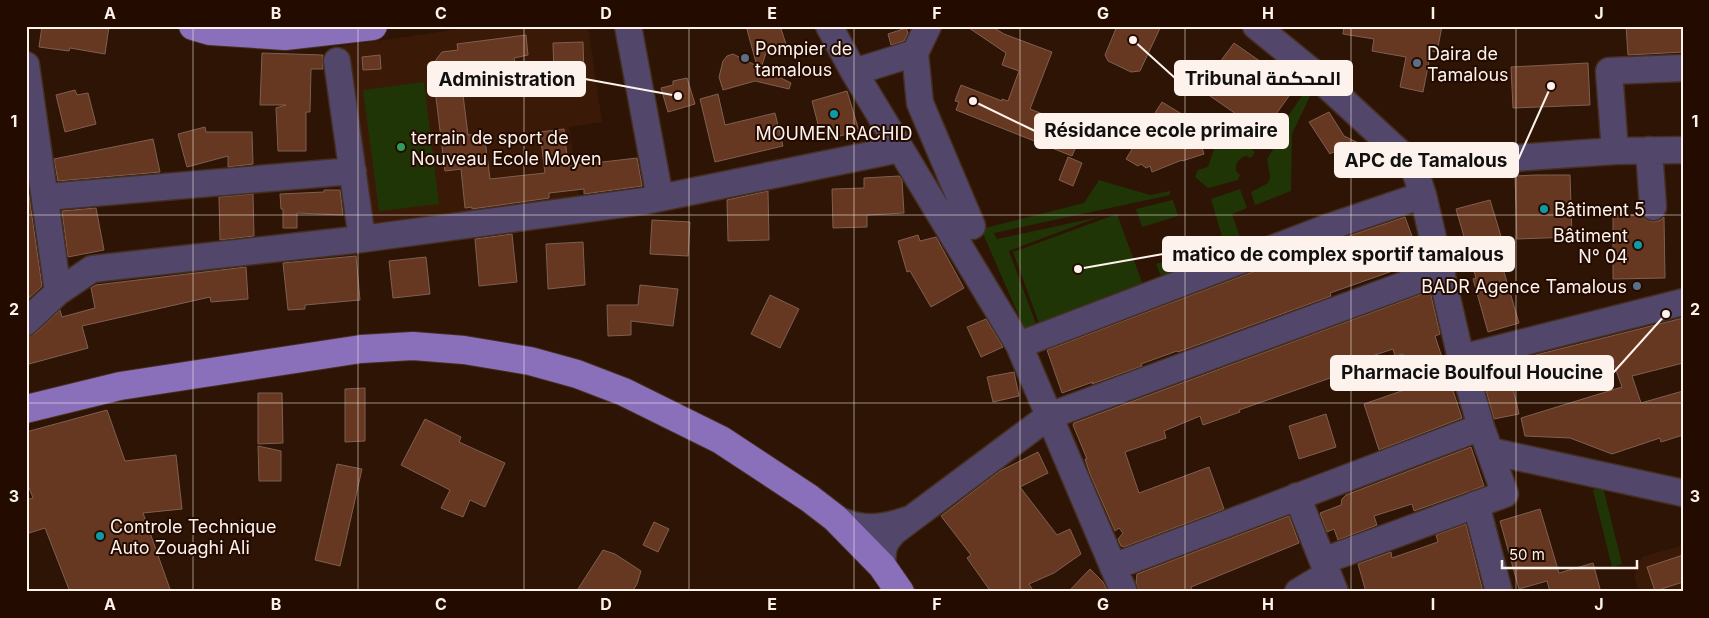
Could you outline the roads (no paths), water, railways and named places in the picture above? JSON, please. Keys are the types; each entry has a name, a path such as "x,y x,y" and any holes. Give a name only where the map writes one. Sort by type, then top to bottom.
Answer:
{"main road":[{"path":"193,26 210,31 285,36 373,26"},
{"path":"26,409 120,386 361,349 413,346 464,350 530,361 577,374 624,392 721,440 835,518 882,566 900,592"}],"street":[{"path":"628,26 660,198"},
{"path":"829,26 854,72 1019,345 1124,592"},
{"path":"928,26 915,53 920,103 972,226"},
{"path":"1256,26 1310,70 1413,165 1442,271 1461,358 1504,494 1476,504 1328,575 1298,592"},
{"path":"854,72 915,53"},
{"path":"337,61 362,239"},
{"path":"26,65 31,136 46,197 58,292"},
{"path":"1615,151 1610,71 1683,68"},
{"path":"26,322 58,292 92,270 362,239 645,202 900,149"},
{"path":"1649,150 1653,207"},
{"path":"1413,165 1615,151 1683,150"},
{"path":"46,197 353,171"},
{"path":"1019,345 1329,227 1422,195"},
{"path":"882,566 882,553 886,540 908,520 1049,416 1442,271"},
{"path":"1461,358 1683,302"},
{"path":"1113,567 1482,427"},
{"path":"1490,451 1683,493"},
{"path":"1297,496 1328,575"},
{"path":"1476,504 1499,592"},
{"path":"835,518 861,528 889,526 908,520"}],"place":[{"name":"Tribunal المحكمة","path":"1133,40"},
{"name":"Pompier de tamalous","path":"745,58"},
{"name":"Daira de Tamalous","path":"1417,63"},
{"name":"APC de Tamalous","path":"1551,86"},
{"name":"Administration","path":"678,96"},
{"name":"Résidance ecole primaire","path":"973,101"},
{"name":"MOUMEN RACHID","path":"834,114"},
{"name":"terrain de sport de Nouveau Ecole Moyen","path":"401,147"},
{"name":"Bâtiment 5","path":"1544,209"},
{"name":"Bâtiment N° 04","path":"1638,245"},
{"name":"matico de complex sportif tamalous","path":"1078,269"},
{"name":"BADR Agence Tamalous","path":"1637,286"},
{"name":"Pharmacie Boulfoul Houcine","path":"1666,314"},
{"name":"Controle Technique Auto Zouaghi Ali","path":"100,536"}]}
